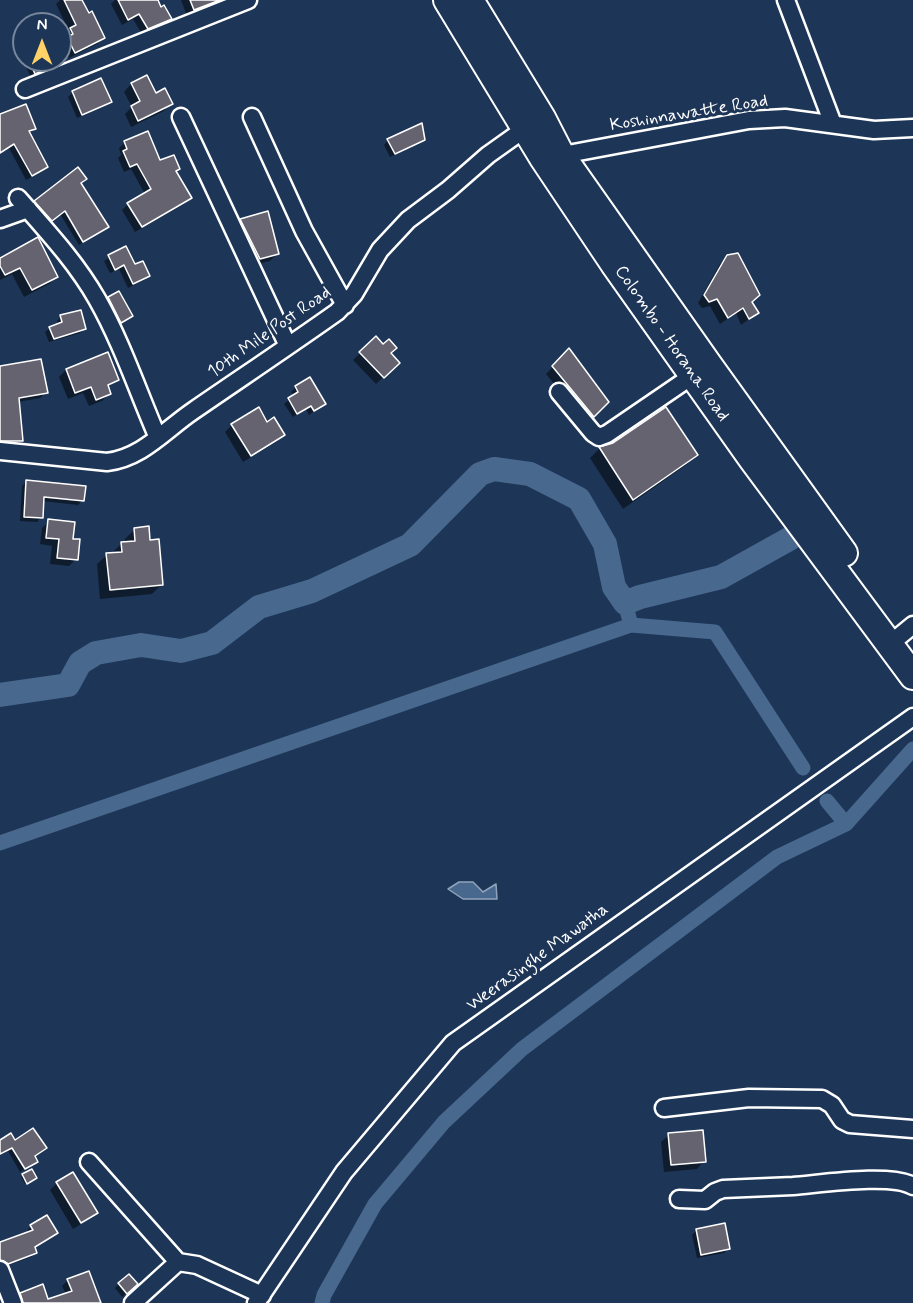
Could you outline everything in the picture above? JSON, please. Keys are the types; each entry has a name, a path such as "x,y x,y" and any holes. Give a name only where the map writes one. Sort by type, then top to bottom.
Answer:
{"main road":[{"name":"Colombo - Horana Road","path":"447,0 533,123"},
{"name":"Colombo - Horana Road","path":"470,0 552,157 692,376 905,638"},
{"name":"Colombo - Horana Road","path":"552,157 714,374 905,638 913,676"}],"street":[{"path":"25,89 248,0"},
{"path":"786,0 833,124"},
{"path":"181,117 288,346"},
{"path":"252,117 304,231 345,305"},
{"name":"Koshinnawatte Road","path":"552,157 749,120 785,118 874,130 913,128"},
{"name":"10th Mile Post Road","path":"0,450 107,462 122,460 135,454 189,413 345,305 380,250 408,219 533,123"},
{"path":"0,219 23,203 73,262 97,299 116,336 158,438"},
{"path":"559,392 593,433 599,436 607,434 692,376"},
{"name":"Weerasinghe Mawatha","path":"259,1299 344,1172 453,1043 913,717"},
{"path":"664,1108 749,1098 822,1100 832,1105 842,1120 850,1124 913,1130"},
{"path":"89,1162 178,1262 197,1265 259,1299"},
{"path":"680,1199 705,1200 723,1189 826,1182 893,1180 906,1182 913,1186"},
{"path":"133,1303 178,1262"},
{"path":"0,1270 13,1303"}],"water":[{"path":"459,882 473,882 483,892 496,884 497,899 463,899 448,889"}],"building":[{"path":"64,0 82,0 89,13 92,11 105,38 75,53 72,47 72,27 76,25 72,12 70,12"},
{"path":"118,0 158,0 161,7 164,5 172,19 148,29 139,14 128,20"},
{"path":"190,0 220,0 194,10"},
{"path":"147,75 156,93 165,88 173,104 138,121 131,106 140,101 131,83"},
{"path":"101,78 112,102 82,115 72,91"},
{"path":"26,104 36,129 29,131 48,167 32,176 14,144 0,153 0,114"},
{"path":"422,123 425,140 395,154 387,139"},
{"path":"148,131 160,160 174,155 180,169 176,171 192,198 142,227 127,203 151,189 137,164 130,167 123,151 127,149 124,141"},
{"path":"78,167 87,179 81,183 109,227 83,242 65,211 52,221 34,201"},
{"path":"268,211 279,254 260,259 240,219"},
{"path":"38,237 58,277 32,290 20,268 5,275 0,266 0,258"},
{"path":"126,246 135,264 143,261 150,276 133,284 124,265 115,270 108,255"},
{"path":"738,253 760,295 752,302 759,313 749,319 743,308 728,318 717,299 709,302 704,295 727,255"},
{"path":"119,291 133,316 121,323 108,297"},
{"path":"81,310 86,329 54,339 49,327 62,322 60,315"},
{"path":"376,336 383,344 389,339 397,348 391,353 400,363 384,378 359,352"},
{"path":"569,348 609,402 594,417 552,366"},
{"path":"108,352 119,380 108,385 111,394 96,400 91,387 75,393 66,369"},
{"path":"41,359 48,393 19,398 23,441 0,441 0,366"},
{"path":"310,377 326,404 314,411 311,406 297,414 288,398 298,392 295,386"},
{"path":"259,407 267,422 274,417 285,435 251,456 231,424"},
{"path":"666,407 698,455 633,500 599,447 613,443"},
{"path":"26,480 86,486 84,501 44,497 43,518 24,517"},
{"path":"48,519 75,522 73,539 80,539 78,560 57,558 59,539 46,538"},
{"path":"149,526 150,540 159,539 163,585 110,590 106,553 122,552 121,542 135,541 134,528"},
{"path":"33,1128 47,1148 35,1156 38,1162 25,1169 12,1148 0,1154 0,1140 11,1133 15,1140"},
{"path":"703,1130 706,1162 671,1165 668,1133"},
{"path":"32,1169 37,1178 27,1184 22,1174"},
{"path":"73,1172 98,1213 81,1223 56,1182"},
{"path":"47,1215 58,1233 35,1247 37,1253 8,1264 0,1260 0,1242 33,1230 30,1225"},
{"path":"725,1223 730,1249 701,1255 696,1229"},
{"path":"89,1271 101,1303 23,1303 20,1293 43,1284 48,1299 72,1291 67,1279"},
{"path":"129,1274 138,1284 127,1294 118,1283"}],"waterway":[{"path":"0,695 68,685 80,663 96,653 141,645 181,651 212,643 259,607 312,591 410,545 480,474 494,469 530,474 579,499 605,544 614,587 625,603 640,597 721,577 791,538"},
{"path":"0,843 631,625 625,603"},
{"path":"631,625 715,632 803,768"},
{"path":"322,1303 324,1295 375,1204 444,1122 522,1049 777,857 846,824 913,749"},
{"path":"827,801 846,824"}]}
